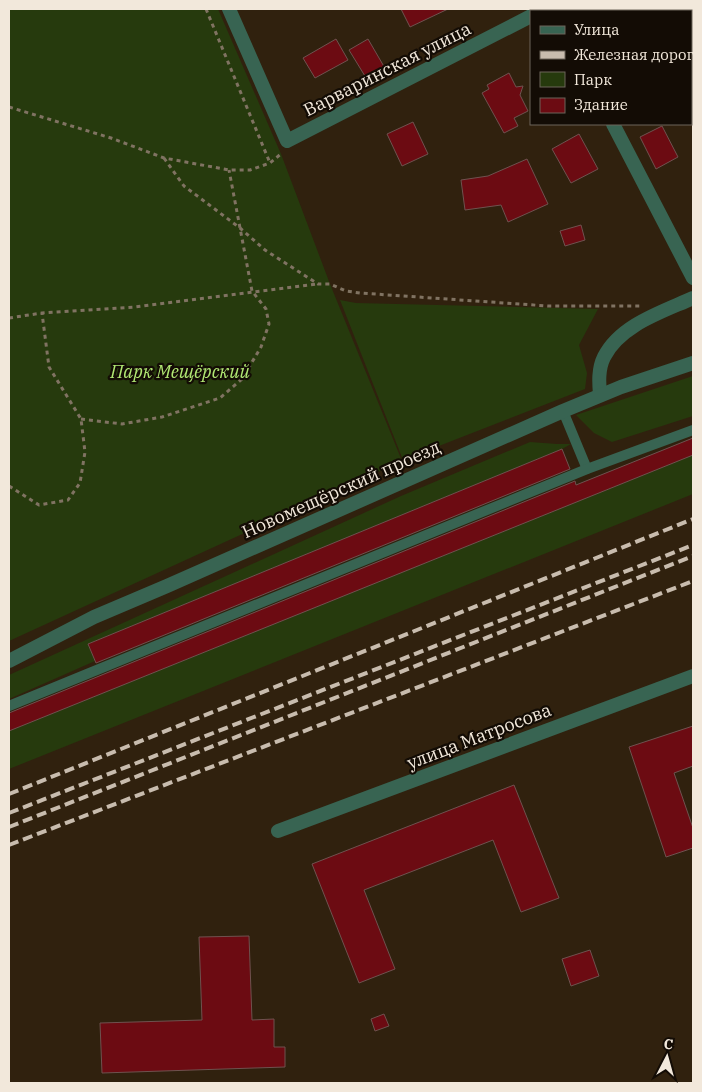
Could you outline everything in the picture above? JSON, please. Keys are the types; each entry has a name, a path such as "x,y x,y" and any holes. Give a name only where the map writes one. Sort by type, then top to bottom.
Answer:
{"street":[{"path":"229,9 287,141"},
{"name":"Варваринская улица","path":"287,141 530,17"},
{"path":"614,125 693,278"},
{"path":"600,395 599,376 603,358 615,340 642,321 693,298"},
{"name":"Новомещёрский проезд","path":"9,661 94,617 563,411 600,395 693,363"},
{"name":"улица Матросова","path":"278,831 693,676"}],"lane":[{"path":"563,411 587,469"},
{"path":"9,706 587,469 693,430"}],"path":[{"path":"206,9 270,163"},
{"path":"9,107 111,138 164,158 229,170 250,170 270,163 281,154 287,141"},
{"path":"164,158 184,186 240,228 265,250 318,284"},
{"path":"81,419 122,424 162,417 220,398 242,379 261,347 269,324 266,309 252,291 229,170"},
{"path":"9,318 42,313 135,307 318,284 330,284 346,291 360,293 548,306 647,306"},
{"path":"9,486 39,505 68,500 80,483 85,452 81,419 49,367 42,313"}],"green space":[{"name":"Парк Мещёрский","path":"9,9 218,9 281,154 330,284 402,461 9,641"},
{"path":"340,300 356,303 598,309 579,345 587,373 585,389 403,460"},
{"path":"693,376 693,416 612,442 594,433 576,415"},
{"path":"530,442 571,444 88,644 95,661 9,699 9,675 401,496"},
{"path":"693,455 693,494 9,769 9,731"}],"building":[{"path":"401,9 448,9 410,27"},
{"path":"336,39 348,60 315,78 303,58"},
{"path":"368,39 386,70 368,81 349,50"},
{"path":"509,73 516,87 523,86 520,95 528,111 514,118 518,126 504,133 482,93 489,89 487,85"},
{"path":"413,122 428,154 402,166 387,134"},
{"path":"662,126 678,157 656,169 640,137"},
{"path":"579,134 598,169 571,183 552,149"},
{"path":"527,159 548,204 508,222 501,205 465,210 461,180 488,176"},
{"path":"581,225 585,240 565,246 560,231"},
{"path":"693,438 693,455 9,731 9,713 575,481 576,485"},
{"path":"562,449 570,469 96,663 88,644"},
{"path":"693,726 693,766 674,773 693,828 693,848 666,857 629,747"},
{"path":"514,785 559,898 521,912 493,840 364,890 395,969 359,983 312,864"},
{"path":"249,936 252,1020 274,1019 274,1047 285,1047 285,1067 102,1073 100,1023 202,1020 199,937"},
{"path":"590,950 599,976 571,986 562,959"},
{"path":"384,1014 389,1026 375,1031 371,1019"}],"railway":[{"path":"9,794 693,519"},
{"path":"9,813 693,545"},
{"path":"9,827 693,556"},
{"path":"9,845 693,581"}]}
